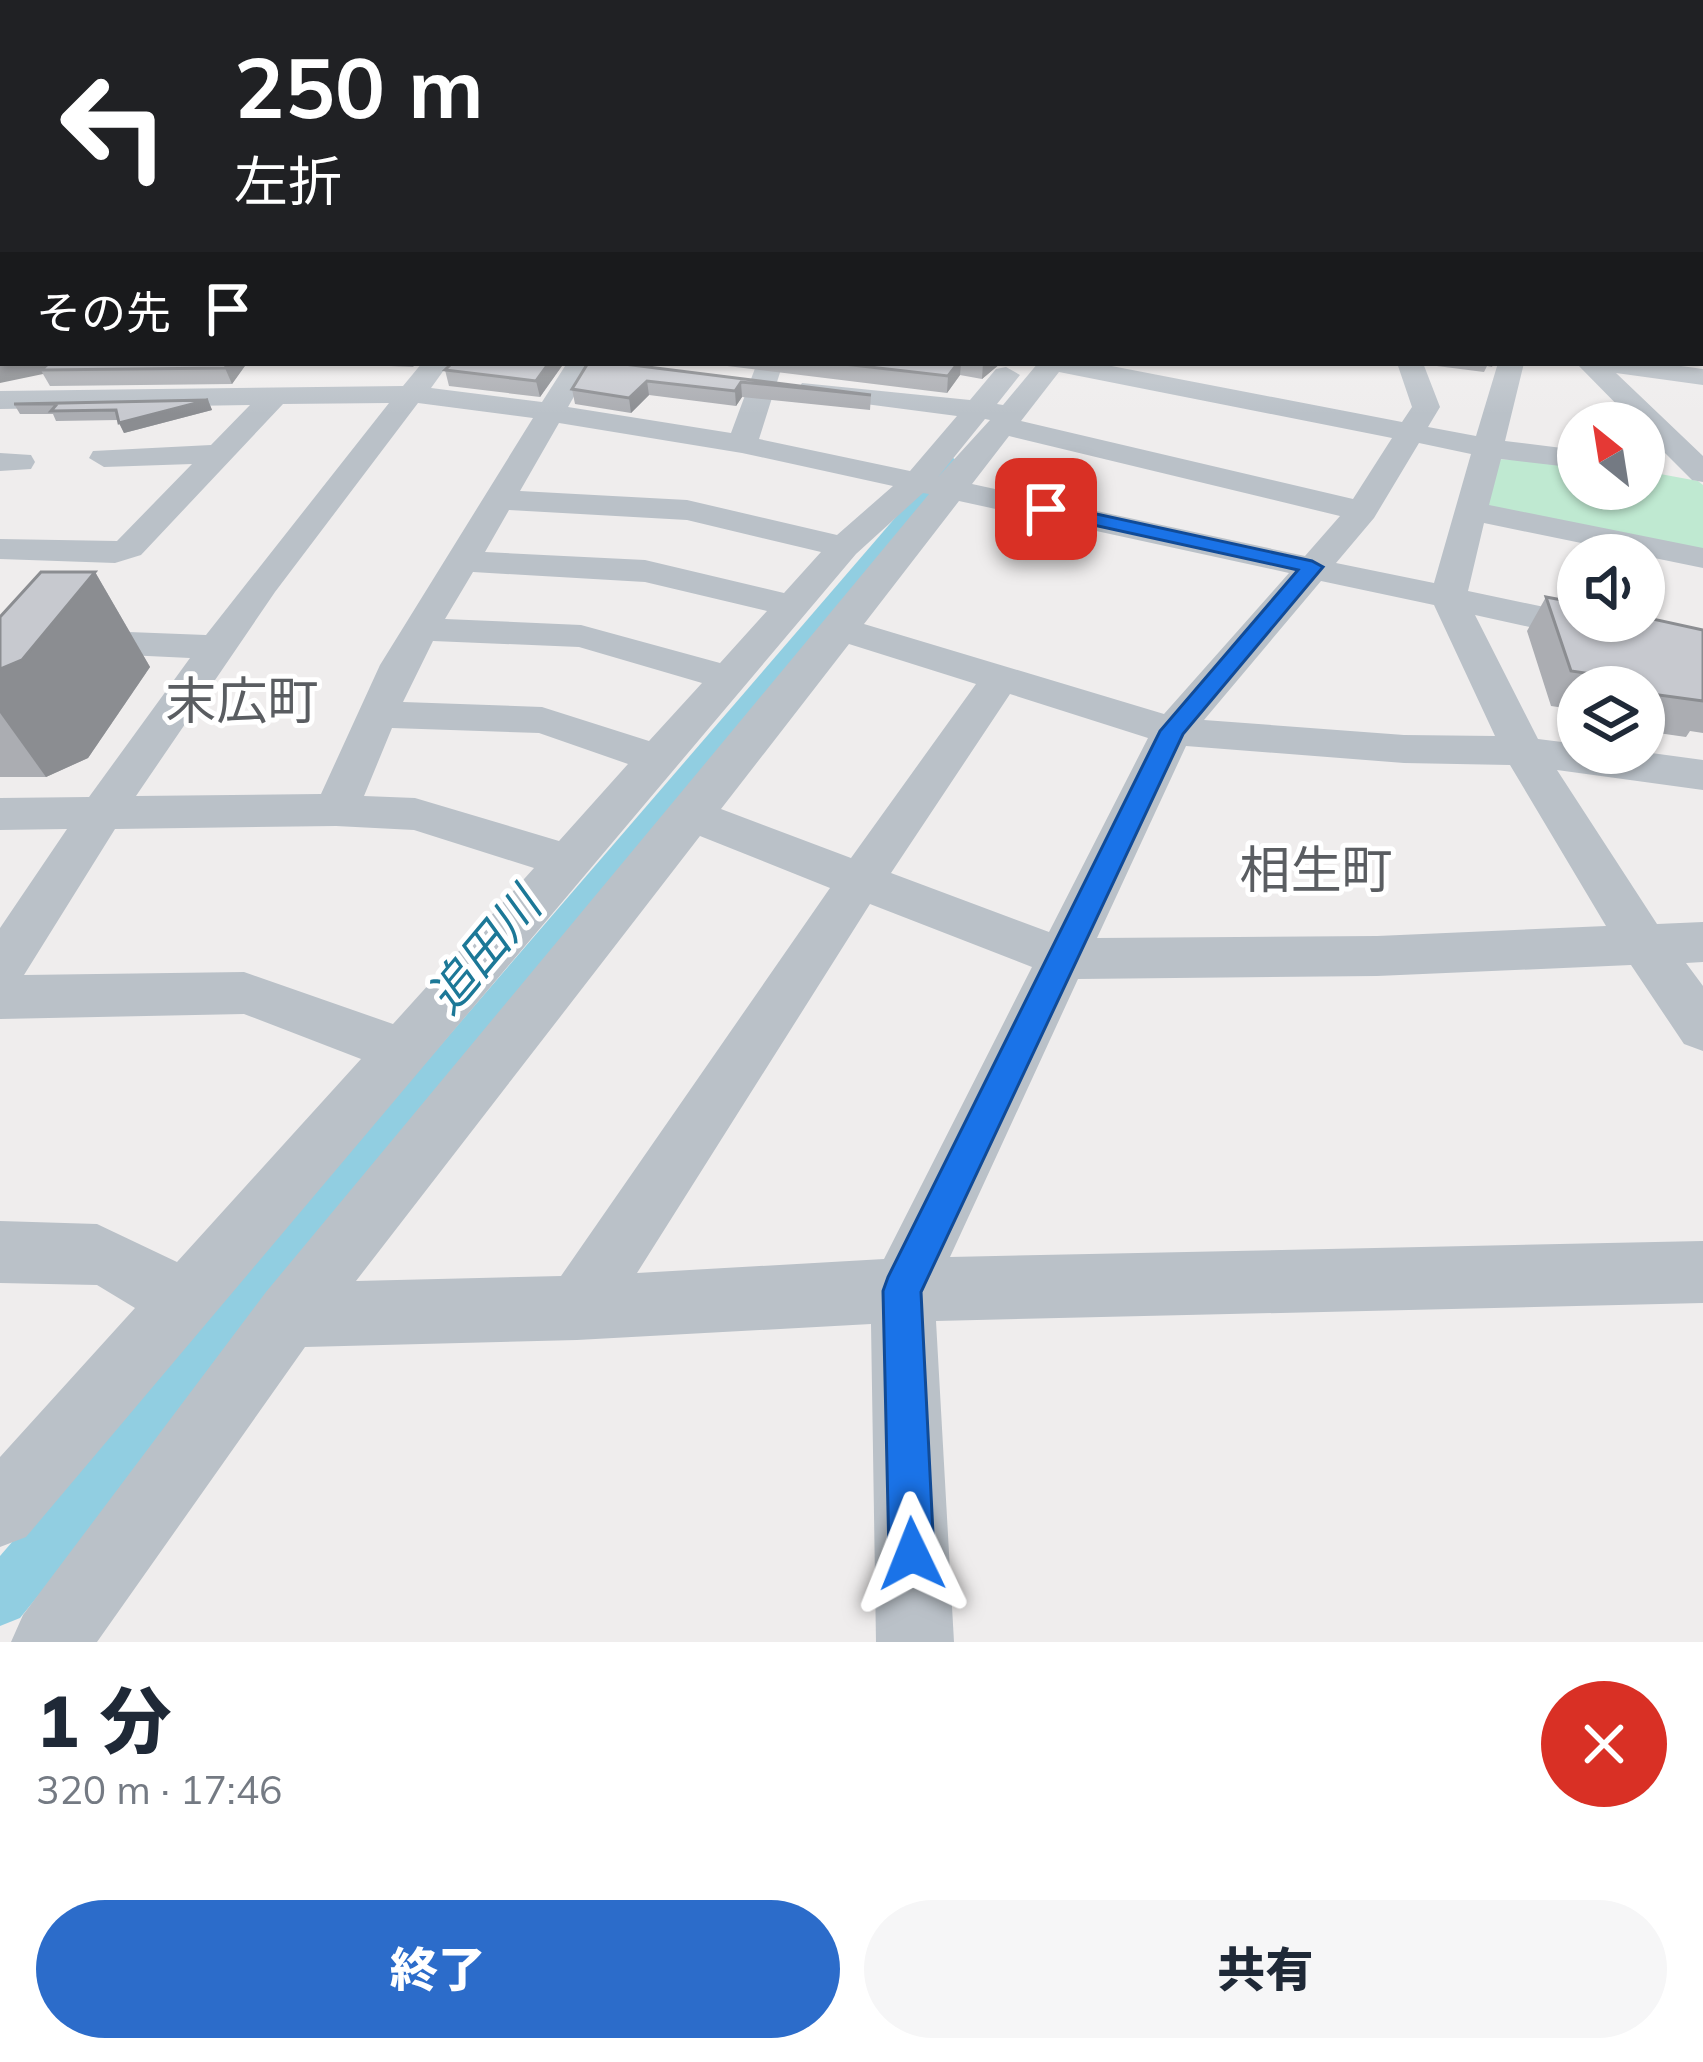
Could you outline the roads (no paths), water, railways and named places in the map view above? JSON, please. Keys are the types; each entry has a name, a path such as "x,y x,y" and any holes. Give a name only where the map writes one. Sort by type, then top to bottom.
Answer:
{"street":[{"path":"154,398 195,366"},
{"path":"0,970 100,811 214,647 433,366"},
{"path":"336,810 421,628 578,366"},
{"path":"50,1642 289,1315 954,490 997,416 1014,366"},
{"path":"0,1511 844,547 1050,366"},
{"path":"1068,366 1489,448 1557,456"},
{"path":"915,1642 902,1291 1172,731 1362,511 1426,407 1411,366"},
{"path":"1510,366 1448,597 1523,751 1703,1028"},
{"path":"1597,366 1703,473"},
{"path":"1617,366 1703,377"},
{"path":"742,444 758,375 997,416 1362,511"},
{"path":"6,390 154,398 410,394 742,444 1703,652"},
{"path":"0,549 104,553 128,548 274,397"},
{"path":"104,458 219,454"},
{"path":"1665,468 1703,473"},
{"path":"499,500 687,510 844,547"},
{"path":"1472,511 1703,558"},
{"path":"464,561 632,569 792,606"},
{"path":"421,628 581,636 729,678"},
{"path":"840,629 1172,731 1404,749 1523,751 1703,775"},
{"path":"0,638 214,647"},
{"path":"577,1308 860,881 1001,678"},
{"path":"378,714 542,720 658,759"},
{"path":"0,814 336,810 416,814 567,861"},
{"path":"693,816 1065,959 1377,956 1703,942"},
{"path":"0,997 244,993 400,1050"},
{"path":"0,1252 90,1250 123,1260 182,1302"},
{"path":"289,1315 577,1308 902,1291 1703,1272"}],"waterway":[{"name":"追田川","path":"0,1598 953,465"}],"district":[{"name":"末広町","path":"242,700"},
{"name":"相生町","path":"1316,869"}]}
